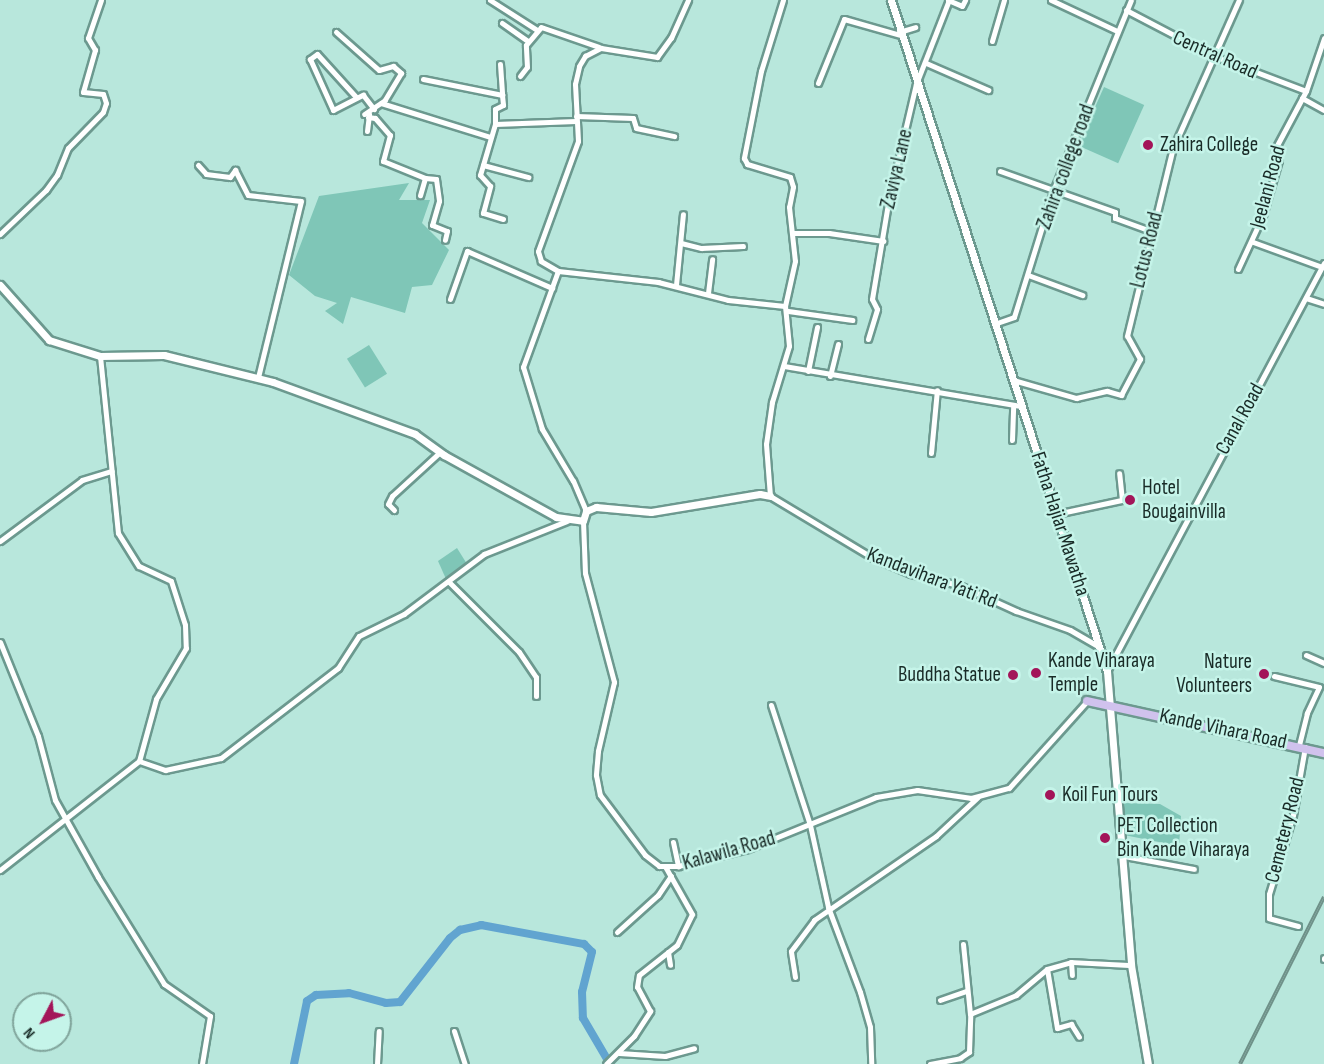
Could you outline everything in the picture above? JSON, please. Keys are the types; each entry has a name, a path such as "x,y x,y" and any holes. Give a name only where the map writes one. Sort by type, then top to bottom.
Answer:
{"main road":[{"name":"Kande Vihara Road","path":"1087,701 1302,746 1324,753"}],"street":[{"path":"0,234 46,190 57,175 68,147 103,112 106,104 103,94 83,92 95,50 88,38 101,0"},
{"path":"490,0 537,30"},
{"path":"520,76 527,67 528,41 537,30 545,27 601,48 657,57 671,38 688,0"},
{"path":"586,511 596,507 651,512 760,494 771,496 766,444 772,402 784,366 790,330 787,309 795,261 794,233 789,207 793,181 747,164 744,158 760,71 783,0"},
{"name":"Fatha Hajiar Mawatha","path":"891,0 916,84 1013,380 1017,406 1056,514 1107,671 1124,856 1131,964 1148,1064"},
{"path":"949,0 962,6 965,0"},
{"name":"Zaviya Lane","path":"868,339 878,309 872,299 888,203 916,84 949,0"},
{"path":"992,41 1004,0"},
{"path":"1050,0 1117,31"},
{"name":"Zahira college road","path":"994,324 1014,317 1053,191 1131,0"},
{"name":"Lotus Road","path":"1013,380 1076,398 1107,391 1121,395 1140,359 1127,336 1173,148 1239,0"},
{"name":"Central Road","path":"1126,10 1214,56 1306,92"},
{"path":"818,83 846,18 900,34 915,27"},
{"path":"502,23 528,41"},
{"path":"336,32 379,70 398,68 398,82 381,103 369,113"},
{"name":"Jeelani Road","path":"1238,269 1253,242 1278,160 1275,149 1306,92 1324,38"},
{"path":"601,48 585,56 579,66 576,118 578,141 537,255 558,271 676,285 728,300 852,320"},
{"path":"356,98 317,54 310,59 333,110 356,98 363,94 369,113 367,131"},
{"path":"926,63 988,90"},
{"path":"501,64 503,105 495,109 495,123 480,178 490,186 483,213 503,219"},
{"path":"423,79 502,95"},
{"path":"1302,98 1324,110"},
{"path":"381,103 490,137"},
{"path":"369,113 390,135 384,161 425,178 436,179 439,201 432,225 447,231 445,240"},
{"path":"495,123 576,118 633,118 636,128 674,136"},
{"path":"198,165 206,174 230,177 235,170 248,195 301,201 258,378"},
{"path":"483,165 528,177"},
{"path":"1000,171 1115,213 1115,218 1151,231"},
{"path":"420,195 425,178"},
{"path":"676,285 683,214"},
{"path":"794,233 829,233 883,241"},
{"path":"1253,242 1323,265"},
{"path":"681,243 701,248 744,246"},
{"path":"450,298 467,251 552,288"},
{"path":"708,293 712,260"},
{"name":"Canal Road","path":"1107,671 1323,265"},
{"path":"1,289 49,340 100,356 164,355 258,378 415,434 440,452 568,520 583,521 586,511 573,481 542,429 523,367 558,271"},
{"path":"1028,275 1082,295"},
{"path":"1306,298 1324,304"},
{"path":"808,371 817,327"},
{"path":"830,376 838,344"},
{"path":"0,870 68,821 140,761 156,699 186,648 185,625 171,581 139,566 118,533 112,471 107,452 100,356"},
{"path":"784,366 830,376 937,390 1017,406 1012,441"},
{"path":"932,453 937,390"},
{"path":"394,510 388,504 392,496 440,452"},
{"path":"0,541 82,480 112,471"},
{"path":"1056,514 1122,500 1119,473"},
{"name":"Kandavihara Yati Rd","path":"771,496 873,558 911,574 958,585 1070,630 1100,647"},
{"path":"140,761 165,770 221,758 338,668 359,636 404,614 484,554 568,520"},
{"name":"Kalawila Road","path":"583,521 585,573 614,682 598,752 596,775 600,795 645,855 666,867 748,849 876,797 916,790 960,798 1009,789 1087,701"},
{"path":"449,582 519,652 536,677 536,696"},
{"path":"0,642 38,736 55,800 135,942 164,984 210,1016 202,1064"},
{"path":"1306,655 1324,663"},
{"path":"1274,676 1322,685 1306,716 1302,746"},
{"path":"771,705 810,825 828,907 870,1027 871,1064"},
{"name":"Cemetery Road","path":"1298,926 1269,918 1269,894 1293,815 1302,746"},
{"path":"795,977 791,951 799,936 828,907 936,836 980,796"},
{"path":"672,842 678,866"},
{"path":"1124,856 1194,869"},
{"path":"606,1064 619,1054 650,1011 637,987 639,975 676,945 692,914 666,867"},
{"path":"617,932 658,895 671,876"},
{"path":"930,1064 960,1058 969,1052 970,1014 963,944"},
{"path":"668,952 670,965"},
{"path":"970,1014 1016,996 1047,969 1071,962 1131,964"},
{"path":"1071,962 1072,975"},
{"path":"1047,969 1057,1028 1071,1024 1079,1037"},
{"path":"940,1000 966,991"},
{"path":"377,1064 379,1031"},
{"path":"454,1031 465,1064"},
{"path":"619,1054 665,1056 694,1048"}],"green space":[{"path":"1104,87 1144,105 1118,163 1078,145"},
{"path":"409,183 399,200 430,200 422,223 449,250 432,285 412,287 405,313 351,297 343,324 325,311 337,303 315,296 289,275 319,196"},
{"path":"369,345 387,374 365,388 347,359"},
{"path":"457,548 467,564 446,579 438,561"},
{"path":"1122,803 1160,804 1181,816 1179,846 1124,835"}],"waterway":[{"path":"294,1064 307,1001 316,995 349,993 386,1003 400,1002 450,938 460,930 481,925 584,944 592,952 582,992 583,1018 610,1064"}],"railway":[{"path":"1240,1064 1324,897"}],"place":[{"name":"Zahira College","path":"1148,145"},
{"name":"Hotel Bougainvilla","path":"1130,500"},
{"name":"Kande Viharaya Temple","path":"1036,673"},
{"name":"Nature Volunteers","path":"1264,674"},
{"name":"Buddha Statue","path":"1013,675"},
{"name":"Koil Fun Tours","path":"1050,795"},
{"name":"PET Collection Bin Kande Viharaya","path":"1105,838"}]}
